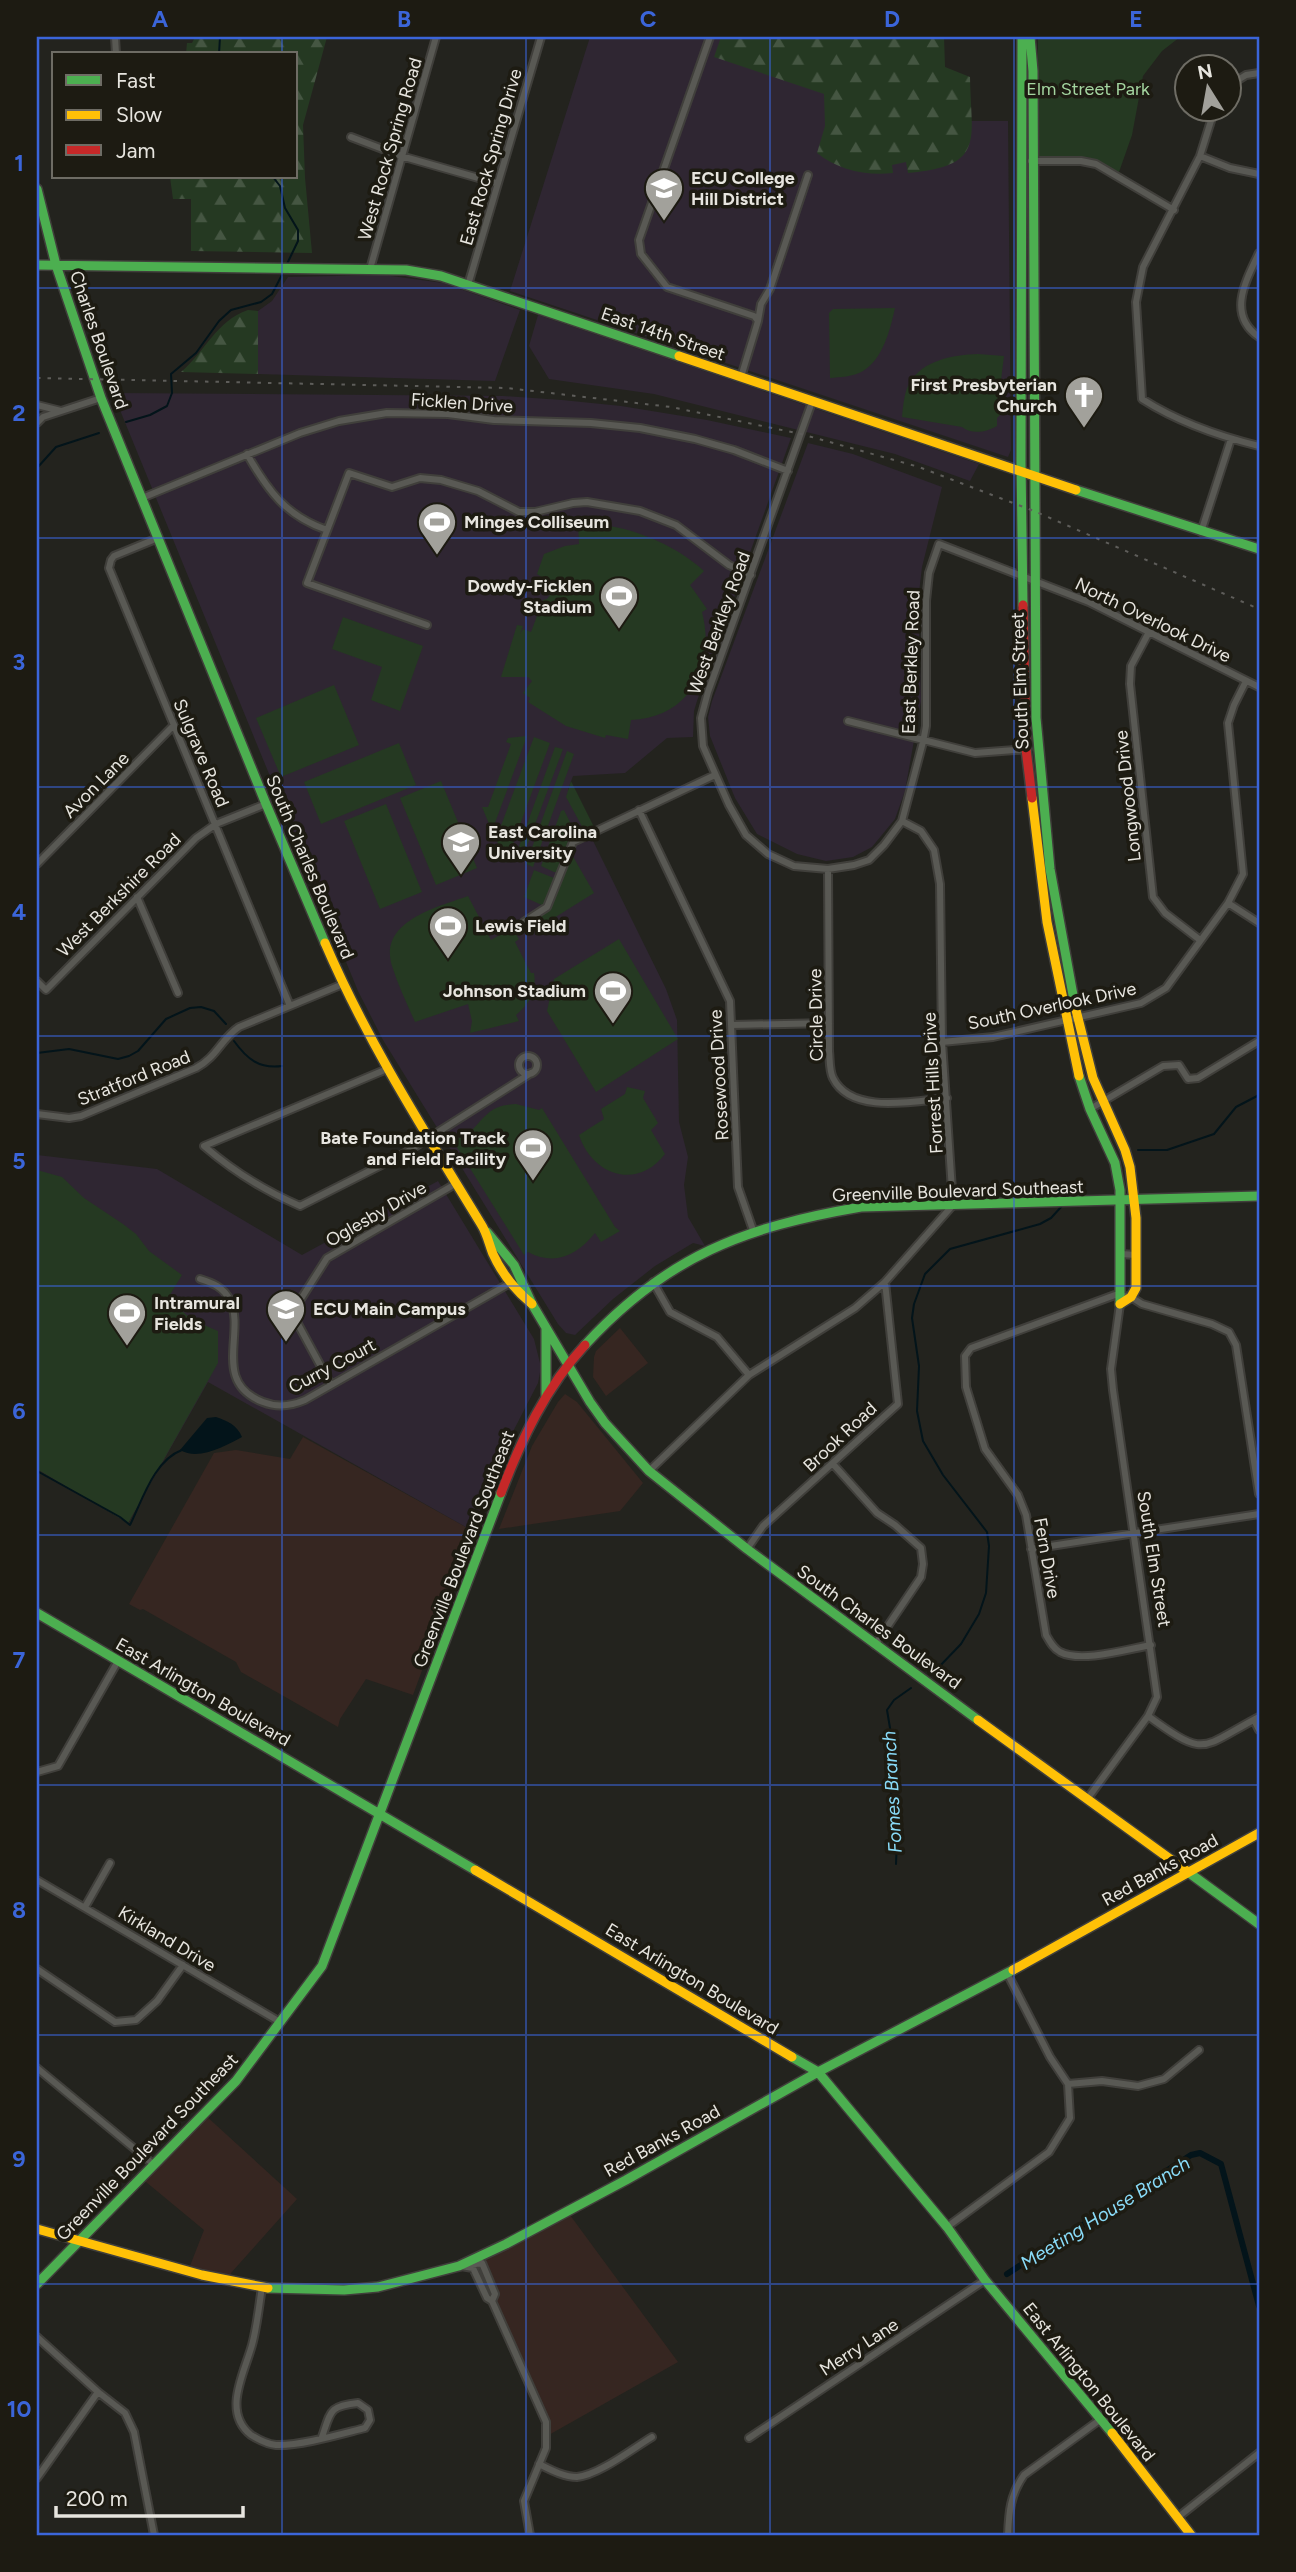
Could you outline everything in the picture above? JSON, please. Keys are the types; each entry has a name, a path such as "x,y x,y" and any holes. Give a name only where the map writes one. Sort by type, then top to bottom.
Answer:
{"main road":[{"path":"1022,41 1031,41"},
{"name":"South Elm Street","path":"1022,41 1021,219 1034,394 1034,668 1037,748 1047,848 1058,920 1090,1067 1101,1102 1128,1160 1135,1202 1136,1287 1131,1297"},
{"name":"South Elm Street","path":"1031,41 1033,219 1021,394 1027,749 1047,922 1077,1070 1090,1109 1115,1163 1121,1202 1120,1299"},
{"path":"1021,71 1033,71"},
{"name":"Charles Boulevard","path":"37,189 56,265 101,398 142,498"},
{"path":"1021,219 1033,219"},
{"name":"East 14th Street","path":"37,265 370,269 426,273 1201,532 1259,549"},
{"path":"1021,394 1034,394"},
{"name":"South Charles Boulevard","path":"142,498 266,804 365,1030 485,1230 491,1250 510,1283 517,1294 532,1304"},
{"name":"Greenville Boulevard Southeast","path":"37,2284 236,2081 321,1966 381,1815 515,1456 546,1396 568,1364 604,1322 653,1282 702,1252 753,1230 789,1219 835,1210 861,1207 1135,1202 1259,1196"},
{"name":"South Charles Boulevard","path":"485,1230 500,1245 527,1287 532,1304 546,1329 605,1423 649,1471 747,1549 876,1645 1259,1924"},
{"path":"1120,1299 1131,1297"},
{"path":"546,1329 546,1396"},
{"name":"East Arlington Boulevard","path":"37,1613 818,2072 947,2227 985,2280 1101,2419 1191,2535"},
{"name":"Red Banks Road","path":"37,2229 202,2275 262,2287 309,2291 377,2287 459,2266 626,2180 818,2072 1007,1973 1259,1833"}],"street":[{"name":"West Rock Spring Road","path":"370,269 436,37"},
{"name":"East Rock Spring Drive","path":"468,285 541,37"},
{"path":"710,37 639,240 642,254 667,287 754,316 758,321"},
{"path":"1211,122 1200,156 1143,267 1136,302 1142,399 1169,416 1231,439 1259,446"},
{"path":"351,137 401,156 496,183"},
{"path":"1200,156 1230,168 1259,174"},
{"path":"1021,161 1081,161 1096,164 1174,210"},
{"path":"741,377 761,304 770,289 808,175"},
{"path":"1259,253 1243,293 1240,313 1248,330 1259,337"},
{"path":"37,423 43,417 101,398"},
{"name":"West Berkley Road","path":"812,401 702,711 703,746 746,835 768,854 794,866 828,869 869,860 902,821"},
{"path":"37,405 61,411"},
{"path":"37,405 43,417"},
{"name":"Ficklen Drive","path":"142,498 300,433 339,421 387,413 429,413 494,420 591,423 640,428 713,444 788,471"},
{"path":"1201,532 1231,439"},
{"path":"247,454 264,483 284,506 303,520 327,530"},
{"path":"428,625 307,583 349,473 392,488 415,478 447,481 478,491 519,512 536,512 587,502 619,506 649,514 683,530 729,565 751,575"},
{"name":"Sulgrave Road","path":"158,538 114,555 109,568 290,1006"},
{"name":"North Overlook Drive","path":"939,544 1089,602 1259,687"},
{"name":"East Berkley Road","path":"902,821 926,726 926,601 929,573 939,544"},
{"name":"Longwood Drive","path":"1149,632 1131,666 1130,684 1153,897 1165,913 1200,940"},
{"path":"1024,668 1034,668"},
{"name":"South Overlook Drive","path":"942,1042 993,1037 1141,1003 1166,988 1228,903 1243,874 1228,723 1246,681"},
{"path":"848,721 975,753 1037,748"},
{"name":"Avon Lane","path":"37,864 174,726"},
{"path":"524,922 547,907 573,842 715,775"},
{"name":"West Berkshire Road","path":"37,981 46,990 196,838 216,824 266,804"},
{"name":"Rosewood Drive","path":"639,810 730,1001 738,1186 753,1230"},
{"name":"Forrest Hills Drive","path":"902,821 921,831 934,850 940,884 942,1042 953,1205"},
{"path":"1037,849 1047,848"},
{"name":"Circle Drive","path":"828,869 829,1023 833,1078 846,1093 858,1100 872,1103 947,1098"},
{"path":"136,897 178,993"},
{"path":"1228,903 1259,923"},
{"path":"1047,922 1058,920"},
{"name":"Stratford Road","path":"37,1114 69,1118 81,1116 196,1068 213,1058 227,1037 240,1027 343,984"},
{"path":"732,1025 829,1023"},
{"path":"1090,1109 1163,1066 1179,1065 1188,1079 1198,1078 1259,1041"},
{"path":"387,1069 204,1146 224,1163 273,1194 300,1206 405,1153 531,1073 537,1065 533,1058 522,1058 513,1082"},
{"path":"520,1067 523,1072 531,1073"},
{"path":"1115,1163 1128,1160"},
{"name":"Oglesby Drive","path":"331,1385 292,1313 327,1258 457,1183"},
{"path":"649,1471 749,1375 855,1308 885,1282 953,1205"},
{"path":"1121,1254 1136,1255"},
{"name":"Curry Court","path":"200,1279 218,1284 231,1302 234,1316 233,1365 240,1383 254,1398 276,1406 295,1405 510,1283"},
{"path":"653,1282 670,1312 718,1337 749,1375"},
{"name":"Brook Road","path":"747,1549 763,1526 898,1404 885,1282"},
{"path":"1131,1297 1142,1304 1212,1324 1229,1332 1236,1345 1259,1494"},
{"name":"South Elm Street","path":"1088,1798 1148,1716 1155,1704 1158,1690 1111,1369 1120,1299"},
{"name":"Fern Drive","path":"1120,1299 971,1348 965,1356 967,1387 985,1449 1018,1495 1026,1515 1046,1635 1052,1646 1061,1653 1087,1656 1151,1645"},
{"path":"833,1464 877,1513 921,1548 921,1577 876,1645"},
{"path":"1031,1549 1259,1514"},
{"path":"37,1772 58,1766 118,1661"},
{"path":"1148,1716 1176,1737 1194,1745 1214,1743 1256,1719 1259,1730"},
{"path":"85,1907 110,1864"},
{"name":"Kirkland Drive","path":"37,1880 281,2023"},
{"path":"37,1969 116,2022 136,2020 157,2001 183,1965"},
{"path":"947,2227 1049,2152 1070,2118 1068,2084 1007,1973"},
{"path":"1068,2084 1102,2081 1138,2086 1164,2080 1199,2050"},
{"path":"37,2068 153,2164"},
{"path":"459,2266 482,2263 495,2294 492,2301 545,2422 546,2448 524,2501 530,2535"},
{"name":"Merry Lane","path":"749,2438 985,2280"},
{"path":"262,2287 252,2343 236,2400 236,2412 253,2436 273,2445 322,2437 365,2428 370,2420 368,2410 358,2403 336,2406 331,2410 322,2437"},
{"path":"37,2337 125,2413 134,2432 154,2535"},
{"path":"37,2478 98,2392"},
{"path":"1008,2535 1010,2503 1024,2475 1101,2419"},
{"path":"540,2465 564,2475 578,2477 593,2472 652,2437"},
{"path":"1177,2518 1259,2453"}],"shaded area":[{"path":"590,37 851,37 971,121 1008,121 1011,450 1008,457 510,291"},
{"path":"384,275 443,283 520,310 495,381 258,374 258,311 272,301 288,277"},
{"path":"538,315 979,464 970,481 895,454 654,394 549,379 529,346"},
{"name":"East Carolina University","path":"113,393 503,396 621,406 707,420 791,438 697,701 693,737 667,738 625,773 573,776 568,790 666,989 677,1020 679,1122 688,1157 684,1185 688,1217 705,1246 693,1243 655,1266 613,1299 575,1335 566,1333 558,1324 383,1040 358,991"},
{"path":"808,443 853,454 942,487 922,567 918,601 921,701 905,791 895,819 872,847 853,857 826,861 797,854 757,834 735,798 710,736 708,717"},
{"name":"ECU Main Campus","path":"37,1155 157,1169 302,1255 438,1181 534,1339 541,1367 538,1383 502,1453 473,1531 208,1382 128,1523 37,1469"},
{"path":"620,1328 648,1363 606,1396 593,1377 594,1357 596,1351"},
{"path":"565,1394 577,1402 643,1483 620,1511 499,1529 532,1446"},
{"path":"216,1417 232,1424 242,1437 203,1453 180,1450 207,1418"},
{"path":"303,1437 473,1531 413,1695 366,1679 340,1719 338,1727 241,1672 236,1662 143,1609 129,1604 214,1453 236,1450 290,1459"},
{"path":"204,2114 297,2199 231,2273 229,2281 188,2271 204,2230 140,2177"},
{"path":"567,2211 678,2362 547,2436 546,2422 492,2301 495,2294 479,2257"}],"green space":[{"path":"195,37 327,37 303,125 312,253 191,251 191,199 173,199 170,178 298,178 298,52 186,52 187,43 192,43"},
{"path":"721,37 944,37 945,67 970,77 972,118 969,146 962,156 951,164 908,173 906,162 892,165 893,173 883,174 834,164 817,153 825,126 824,94 714,57"},
{"name":"Elm Street Park","path":"1038,37 1180,37 1162,51 1143,76 1132,135 1119,172 1088,157 1037,156"},
{"path":"895,308 885,343 870,366 855,374 830,378 829,313 833,309"},
{"path":"248,310 258,311 258,374 181,372 219,329"},
{"path":"978,354 1004,356 999,396 1003,401 1002,413 997,418 997,426 975,432 962,427 902,417 907,388 922,369 939,360"},
{"name":"Dowdy-Ficklen Stadium","path":"578,524 611,526 645,536 677,551 704,571 690,585 707,609 702,612 705,651 694,686 669,710 652,717 631,720 628,739 606,735 605,738 566,726 528,702 530,698 523,693 532,681 528,677 501,677 517,625 523,626 520,634 523,629 531,632 543,600 553,591 547,581 537,574 544,554 579,544"},
{"path":"343,617 423,646 400,711 371,700 382,667 332,649"},
{"path":"334,685 359,745 281,777 256,718"},
{"path":"527,736 492,831 482,807 488,807 511,744 506,742 508,738"},
{"path":"534,737 550,743 506,863 496,839"},
{"path":"399,743 416,785 321,824 304,782"},
{"path":"555,747 563,749 521,862 514,860"},
{"path":"567,751 574,754 533,867 526,864"},
{"path":"441,781 477,868 436,885 400,798"},
{"path":"571,781 594,827 585,832 566,797"},
{"path":"386,804 422,892 380,909 344,821"},
{"path":"564,810 577,836 568,842 557,872 554,872 541,866 561,811"},
{"path":"571,853 594,893 538,928 534,921 550,909"},
{"path":"534,870 554,878 544,906 524,897"},
{"name":"Lewis Field","path":"468,896 491,940 512,928 519,939 515,942 535,979 531,996 516,1015 519,1021 470,1033 472,1021 468,1004 415,1022 394,973 390,951 394,938 402,927 414,918"},
{"name":"Johnson Stadium","path":"619,939 678,1039 596,1092 547,1011 554,979"},
{"path":"627,1087 645,1091 643,1098 658,1123 651,1130 665,1154 642,1172 629,1175 616,1173 594,1160 579,1135 604,1119 601,1109 625,1094"},
{"name":"Bate Foundation Track and Field Facility","path":"516,1104 539,1110 542,1108 620,1231 601,1242 595,1233 581,1247 566,1256 548,1258 528,1252 524,1255 453,1141 471,1131 491,1111 501,1106"},
{"name":"Intramural Fields","path":"37,1170 62,1177 84,1198 136,1234 149,1251 182,1275 168,1298 192,1320 218,1331 218,1363 128,1523 37,1469"}],"waterway":[{"path":"219,52 220,37"},
{"path":"274,178 280,186 285,208 298,230 298,241 286,266"},
{"path":"126,422 150,415 167,406 172,393 171,374 196,353 219,321 231,310 261,302 272,294 284,271"},
{"path":"37,468 56,447 99,433"},
{"path":"37,1053 69,1049 118,1059 129,1056 138,1051 166,1019 190,1008 201,1007 214,1011 226,1024"},
{"path":"234,1041 254,1061 267,1066 282,1066"},
{"name":"Fomes Branch","path":"1138,1150 1167,1150 1214,1134 1236,1107 1259,1095"},
{"name":"Fomes Branch","path":"937,1669 961,1644 979,1614 986,1593 989,1546 987,1532 943,1475 923,1441 917,1411 919,1366 912,1318 914,1304 925,1274 950,1249 1040,1224 1051,1218 1062,1206"},
{"path":"37,1471 130,1525 156,1472 172,1455 182,1450"},
{"name":"Fomes Branch","path":"896,1864 897,1838 891,1800 892,1740 887,1710 894,1700 911,1688"},
{"name":"Meeting House Branch","path":"1007,2274 1191,2155 1200,2153 1221,2164 1259,2306"}],"railway":[{"path":"37,378 507,388 671,407 801,434 919,467 1034,511 1259,609"}],"traffic: fast":[{"path":"1022,37 1023,605"},
{"path":"1030,37 1033,71 1036,718 1050,869 1075,1006"},
{"path":"37,189 56,265 101,398 325,943"},
{"path":"37,265 406,270 441,276 679,356"},
{"path":"1076,490 1259,549"},
{"path":"1079,1076 1090,1109 1115,1163 1120,1190 1120,1304"},
{"path":"585,1345 616,1314 678,1267 744,1236 819,1215 861,1207 1259,1196"},
{"path":"487,1232 514,1265 532,1304 590,1402 605,1423 649,1471 747,1549 978,1720"},
{"path":"546,1329 546,1396"},
{"path":"37,2284 236,2081 322,1966 501,1493"},
{"path":"37,1613 475,1870"},
{"path":"1188,1872 1259,1924"},
{"path":"268,2288 344,2290 378,2287 459,2266 626,2180 818,2072 1013,1970"},
{"path":"792,2057 818,2072 947,2227 985,2280 1112,2433"}],"traffic: slow":[{"path":"679,356 1076,490"},
{"path":"1032,798 1047,922 1079,1076"},
{"path":"325,943 378,1052 483,1227 500,1268 532,1304"},
{"path":"1075,1006 1093,1078 1130,1167 1136,1218 1136,1288 1131,1297 1120,1304"},
{"path":"978,1720 1188,1872"},
{"path":"1013,1970 1259,1833"},
{"path":"475,1870 792,2057"},
{"path":"37,2229 202,2275 268,2288"},
{"path":"1112,2433 1191,2535"}],"traffic: jam":[{"path":"1023,605 1026,749 1032,798"},
{"path":"501,1493 536,1415 558,1378 585,1345"}],"place":[{"name":"ECU College Hill District","path":"664,222"},
{"name":"First Presbyterian Church","path":"1084,429"},
{"name":"Minges Colliseum","path":"437,556"},
{"name":"Dowdy-Ficklen Stadium","path":"619,630"},
{"name":"East Carolina University","path":"461,876"},
{"name":"Lewis Field","path":"448,960"},
{"name":"Johnson Stadium","path":"613,1025"},
{"name":"Bate Foundation Track and Field Facility","path":"533,1182"},
{"name":"ECU Main Campus","path":"286,1343"},
{"name":"Intramural Fields","path":"127,1347"}]}
